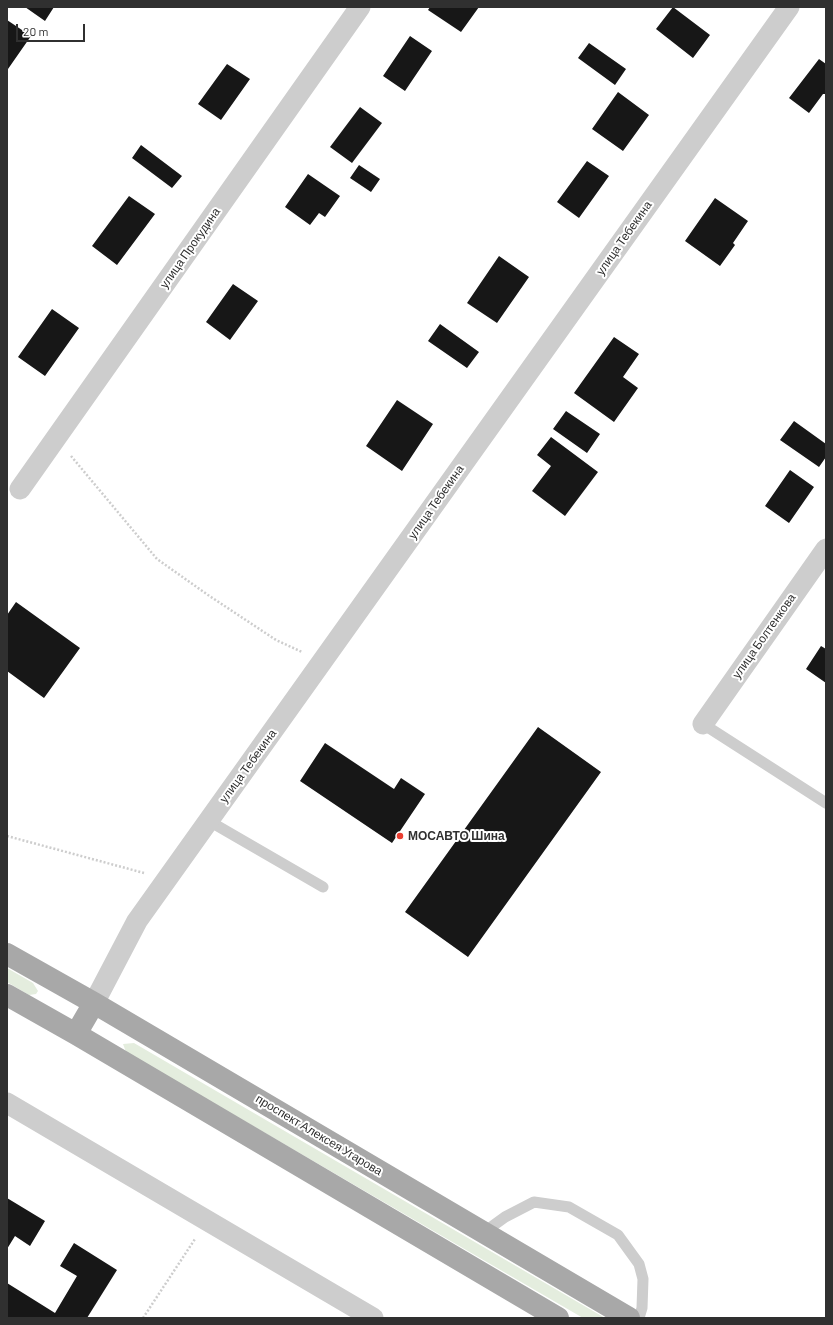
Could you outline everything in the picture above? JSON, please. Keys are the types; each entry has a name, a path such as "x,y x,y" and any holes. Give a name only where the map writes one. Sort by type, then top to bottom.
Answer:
{"main road":[{"name":"проспект Алексея Угарова","path":"7,954 94,1003 629,1318"},
{"path":"7,995 76,1034 558,1318"},
{"path":"76,1034 94,1003"}],"street":[{"name":"улица Прокудина","path":"20,489 360,7"},
{"name":"улица Тебекина","path":"94,1003 137,921 789,7"},
{"name":"улица Болтенкова","path":"703,724 826,549"},
{"path":"7,1103 373,1318"}],"lane":[{"path":"703,724 826,803"},
{"path":"209,821 323,887"},
{"path":"483,1233 505,1217 534,1202 569,1206 618,1235 639,1264 642,1279 642,1308 639,1318"}],"path":[{"path":"58,435 74,460 157,559 276,640 323,661"},
{"path":"7,836 146,874 162,886"},
{"path":"143,1318 208,1221"}],"green space":[{"path":"7,968 33,983 38,991 36,994 29,995 7,982"},
{"path":"134,1043 605,1318 583,1318 126,1052 123,1044"}],"building":[{"path":"25,7 54,7 45,21"},
{"path":"430,7 479,7 461,32 428,10"},
{"path":"673,7 710,35 693,58 656,29"},
{"path":"7,20 31,36 8,69 7,68"},
{"path":"410,36 432,51 405,91 383,76"},
{"path":"589,43 626,69 615,85 578,58"},
{"path":"819,59 826,64 826,94 823,94 809,113 789,98"},
{"path":"227,64 250,79 221,120 198,104"},
{"path":"618,92 649,115 623,151 592,129"},
{"path":"360,107 382,123 352,163 330,147"},
{"path":"141,145 182,176 172,188 132,158"},
{"path":"587,161 609,176 579,218 557,202"},
{"path":"359,165 380,179 371,192 350,178"},
{"path":"308,174 340,196 325,217 319,213 310,225 285,207"},
{"path":"129,196 155,214 117,265 92,246"},
{"path":"715,198 748,221 733,243 735,245 720,266 685,241"},
{"path":"499,256 529,277 497,323 467,303"},
{"path":"233,284 258,301 230,340 206,322"},
{"path":"52,309 79,328 45,376 18,357"},
{"path":"440,324 479,352 467,368 428,341"},
{"path":"614,337 639,354 623,377 638,388 614,422 574,393"},
{"path":"397,400 433,424 402,471 366,446"},
{"path":"566,411 600,434 587,453 553,429"},
{"path":"794,421 826,444 826,457 819,467 780,440"},
{"path":"551,437 598,472 565,516 532,491 551,466 537,455"},
{"path":"790,470 814,487 789,523 765,506"},
{"path":"16,602 80,648 44,698 7,671 7,615"},
{"path":"821,646 826,649 826,683 806,669"},
{"path":"538,727 601,772 468,957 405,912"},
{"path":"325,743 394,789 401,778 425,794 392,843 300,781"},
{"path":"7,1198 45,1221 30,1246 15,1236 7,1249"},
{"path":"74,1243 117,1270 87,1318 7,1318 7,1283 55,1313 77,1276 60,1266"}],"place":[{"name":"МОСАВТО Шина","path":"400,836"}]}
